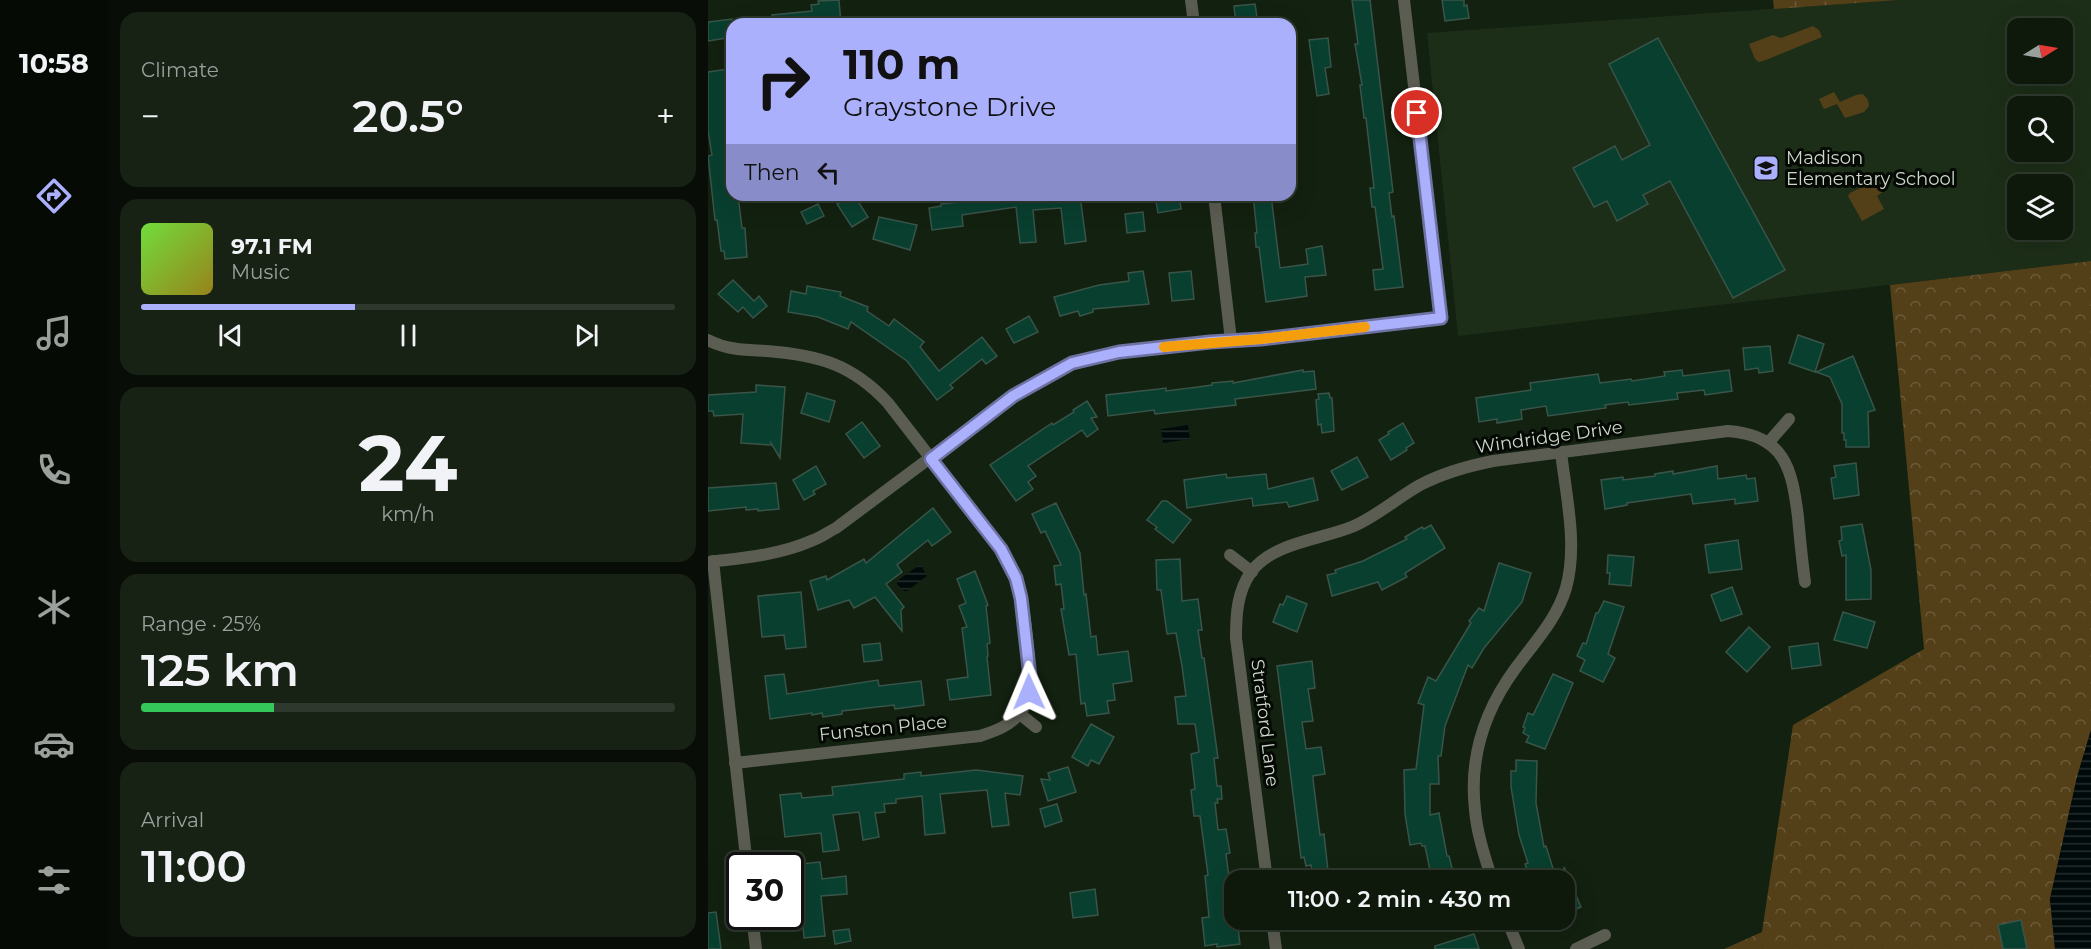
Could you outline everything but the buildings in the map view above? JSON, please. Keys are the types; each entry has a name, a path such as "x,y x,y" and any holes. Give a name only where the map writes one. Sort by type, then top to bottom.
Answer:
{"street":[{"path":"1191,0 1193,18"},
{"path":"745,852 711,561 759,555 810,542 836,528 1013,396 1072,363 1119,352 1441,318 1404,0"},
{"path":"1215,201 1232,340"},
{"path":"708,340 730,349 808,355 826,360 844,368 881,395 1001,549 1016,578 1021,598 1030,677 1029,692 1022,710 1036,727"},
{"path":"1789,419 1768,443 1782,457 1791,475 1805,582"},
{"name":"Windridge Drive","path":"1252,572 1262,561 1276,552 1356,525 1419,486 1448,473 1493,461 1728,431 1742,432 1768,443"},
{"path":"1490,870 1475,809 1474,775 1484,722 1491,707 1513,672 1556,614 1566,588 1571,536 1562,452"},
{"path":"1230,555 1252,572"},
{"name":"Stratford Lane","path":"1252,572 1243,587 1238,603 1236,638 1266,870"},
{"name":"Funston Place","path":"735,763 981,736 1005,726 1022,710"},
{"path":"754,930 756,949"},
{"path":"1273,930 1276,949"},
{"path":"1511,930 1519,949"},
{"path":"1576,949 1605,935"}],"shaded area":[{"name":"Madison Elementary School","path":"1898,0 2091,0 2091,261 1458,336 1427,33"},
{"path":"1188,425 1190,439 1163,443 1161,429"},
{"path":"919,565 927,576 904,591 897,581"},
{"path":"2091,730 2091,949 2055,949 2050,899 2077,777"}],"green space":[{"path":"1773,0 1898,0 1774,9"},
{"path":"1813,26 1819,30 1822,37 1766,60 1759,62 1755,59 1749,44 1773,35 1781,38"},
{"path":"1834,92 1840,102 1863,94 1869,106 1864,112 1845,118 1837,104 1824,109 1819,99"},
{"path":"1883,177 1888,188 1877,196 1884,209 1862,221 1848,196"},
{"path":"2091,261 2091,730 2077,777 2050,899 2055,949 1724,949 1762,932 1793,725 1924,649 1890,285"}],"slow traffic":[{"path":"1164,347 1365,327"}],"place":[{"name":"Madison Elementary School","path":"1766,168"}],"route":[{"path":"1029,692 1030,677 1021,598 1016,578 1001,549 931,459 1013,396 1072,363 1119,352 1261,339 1441,318 1417,113"}]}
